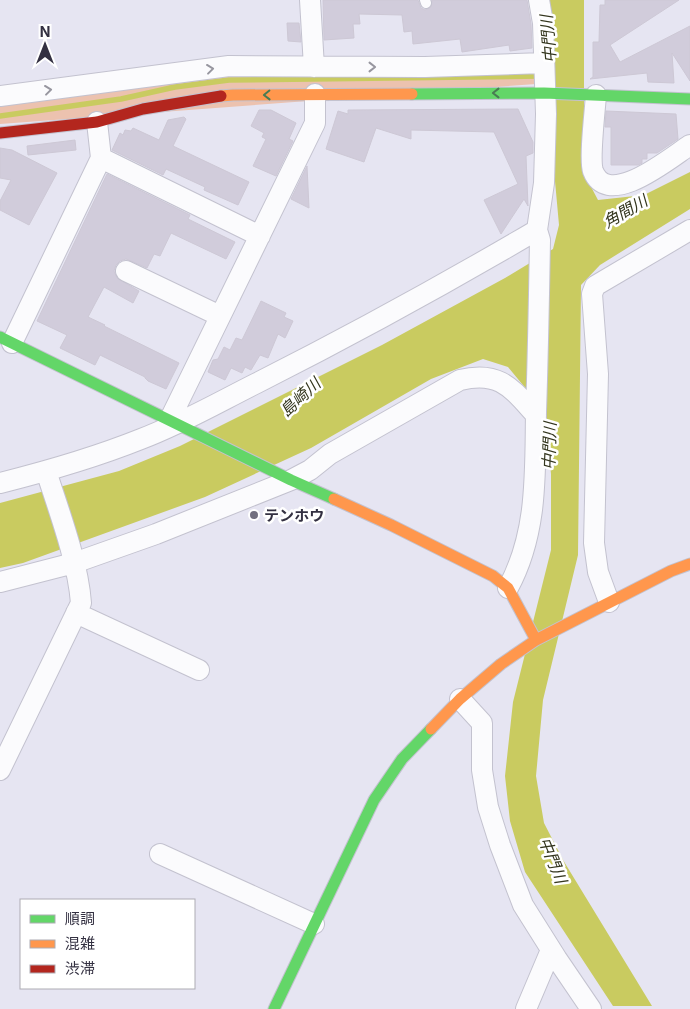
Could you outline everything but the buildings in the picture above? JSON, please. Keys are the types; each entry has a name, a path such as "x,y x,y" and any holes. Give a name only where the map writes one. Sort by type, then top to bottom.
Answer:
{"street":[{"path":"310,0 314,67"},
{"path":"508,588 518,571 536,484 539,235 544,183 548,93 544,62 543,23 539,0"},
{"path":"0,96 229,66 425,67 544,62"},
{"path":"0,133 97,122 192,100 233,95 548,93 687,103"},
{"path":"180,424 220,316 315,124 315,94"},
{"path":"593,95 593,171 600,182 608,186 626,184 690,145"},
{"path":"97,122 101,158 6,340 285,477 391,525 493,576 508,588 536,640"},
{"path":"101,158 260,236"},
{"path":"609,602 598,572 594,543 598,374 592,294 596,286 690,230"},
{"path":"0,483 47,475 180,424 539,235"},
{"path":"126,271 220,316"},
{"path":"0,582 156,534 285,477 310,470 330,454 460,380 474,376 487,377 509,386 537,406"},
{"path":"0,770 81,603 80,585 73,558 47,475"},
{"path":"274,1009 374,800 402,759 460,699 501,664 536,640 671,571 690,564"},
{"path":"76,613 199,670"},
{"path":"460,699 482,723 482,770 488,807 523,905 591,1009"},
{"path":"160,854 314,924"},
{"path":"526,1009 552,950"}],"shaded area":[{"path":"534,71 536,84 0,124 0,104 209,76"}],"water":[{"path":"546,0 584,0 584,162 589,183 598,200 644,195 690,172 690,209 600,265 581,285 578,555 543,700 536,776 544,823 563,860 652,1006 613,1006 525,872 510,821 505,776 513,702 551,550 551,474 547,435 527,390 508,367 483,359 431,379 311,448 205,497 23,563 0,568 0,503 119,471 180,446 382,345 505,278 553,249 559,225 553,159 553,24"}],"waterway":[{"path":"0,116 121,99 175,87 229,80 541,76"}],"traffic: fast":[{"path":"412,94 544,93 690,99"},
{"path":"0,337 291,480 334,499"},
{"path":"274,1009 374,800 402,759 431,729"}],"traffic: slow":[{"path":"221,96 412,94"},
{"path":"334,499 493,576 508,588 536,640"},
{"path":"431,729 460,699 501,664 536,640 671,571 690,564"}],"traffic: jam":[{"path":"0,133 97,122 143,109 221,96"}],"place":[{"name":"テンホウ","path":"254,515"}],"water label":[{"name":"中門川","path":"548,39"},
{"name":"角間川","path":"625,211"},
{"name":"島崎川","path":"300,397"},
{"name":"中門川","path":"549,446"},
{"name":"中門川","path":"553,860"}]}
